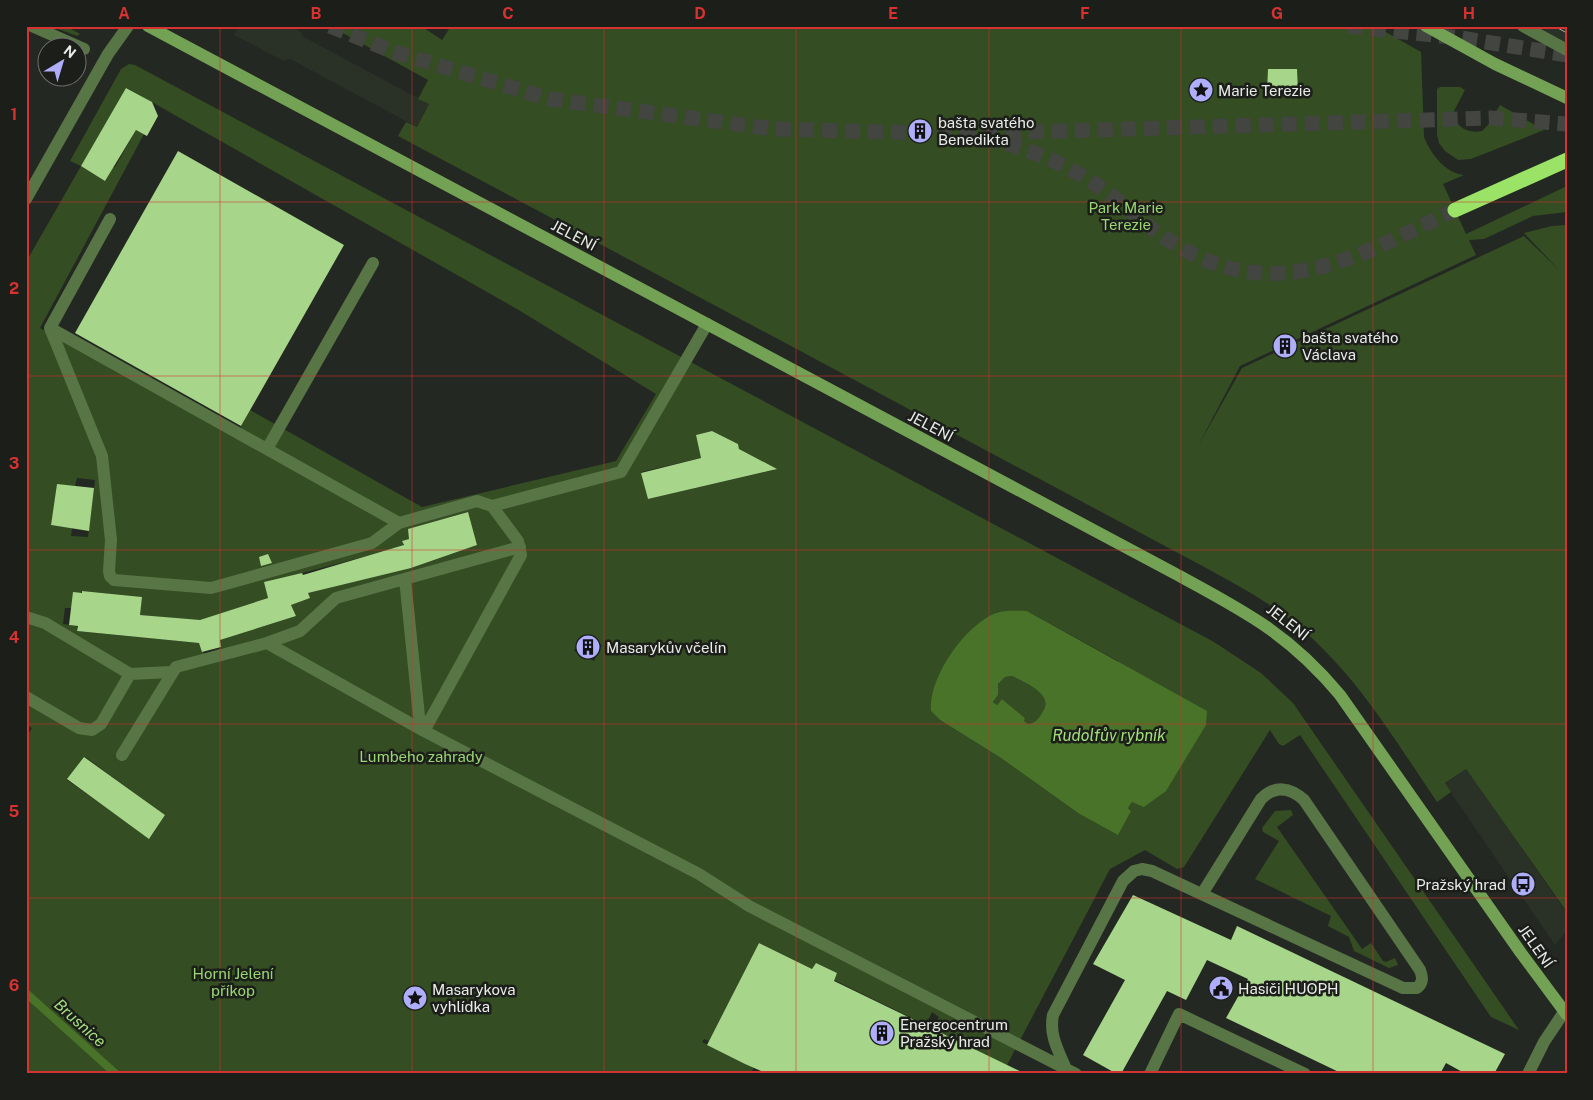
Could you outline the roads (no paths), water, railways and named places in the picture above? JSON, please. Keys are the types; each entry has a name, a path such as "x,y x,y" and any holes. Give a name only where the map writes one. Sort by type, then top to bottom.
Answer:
{"highway":[{"path":"1455,210 1567,160"}],"main road":[{"name":"JELENÍ","path":"148,26 1181,577 1253,616 1281,635 1326,678 1357,718 1566,1012"},
{"path":"1426,26 1495,64 1567,98"}],"street":[{"path":"32,26 59,38"},
{"path":"26,199 108,54 128,26"},
{"path":"1523,26 1567,49"},
{"path":"50,328 110,219"},
{"path":"267,449 373,263"},
{"path":"50,328 102,456 111,540 110,576 114,580 211,588 372,543 399,523 477,501 492,506 621,472 707,324"},
{"path":"50,328 399,523"},
{"path":"424,731 521,555 520,547 492,506"},
{"path":"122,755 171,672 181,664 267,643 300,631 336,598 520,547"},
{"path":"405,579 419,716 424,731"},
{"path":"26,617 45,623 130,674 171,672"},
{"path":"267,643 424,731 699,874 749,906 1071,1071"},
{"path":"26,697 79,728 92,730 101,724 130,674"},
{"path":"1071,1071 1052,1038 1050,1026 1053,1015 1127,875 1142,869 1152,871 1404,988 1417,988 1421,984 1423,977 1420,970 1304,800 1292,791 1281,788 1273,790 1261,799 1202,894"},
{"path":"1528,1074 1544,1042 1566,1012"},
{"path":"1153,1073 1179,1014 1305,1074"}],"water":[{"name":"Rudolfův rybník","path":"1027,611 1207,711 1206,725 1166,791 1144,807 1132,802 1128,808 1131,811 1118,835 1078,813 1001,758 940,720 931,711 932,698 942,669 951,654 972,629 984,619 996,613","holes":["1012,676 1036,689 1044,699 1043,711 1033,723 1028,724 1024,721 1025,718 1002,699 997,705 993,702 998,695 998,684 1005,677"]}],"waterway":[{"name":"Brusnice","path":"26,993 116,1074"}],"tunnel":[{"path":"330,26 394,52 550,99 774,129 963,134 1491,118 1567,124"},
{"path":"1348,26 1461,38 1567,55"},
{"path":"984,138 1016,146 1062,165 1111,196 1155,231 1195,255 1233,269 1270,273 1306,270 1342,260 1379,246 1455,210"}],"tram line":[{"path":"1554,26 1567,33"}],"place":[{"name":"Marie Terezie","path":"1201,90"},
{"name":"bašta svatého Benedikta","path":"920,131"},
{"name":"bašta svatého Václava","path":"1285,346"},
{"name":"Masarykův včelín","path":"588,647"},
{"name":"Pražský hrad","path":"1523,884"},
{"name":"Hasiči HUOPH","path":"1221,988"},
{"name":"Masarykova vyhlídka","path":"415,998"},
{"name":"Energocentrum Pražský hrad","path":"882,1033"}],"park label":[{"name":"Park Marie Terezie","path":"1126,216"},
{"name":"Lumbeho zahrady","path":"421,756"},
{"name":"Horní Jelení příkop","path":"233,982"}]}
